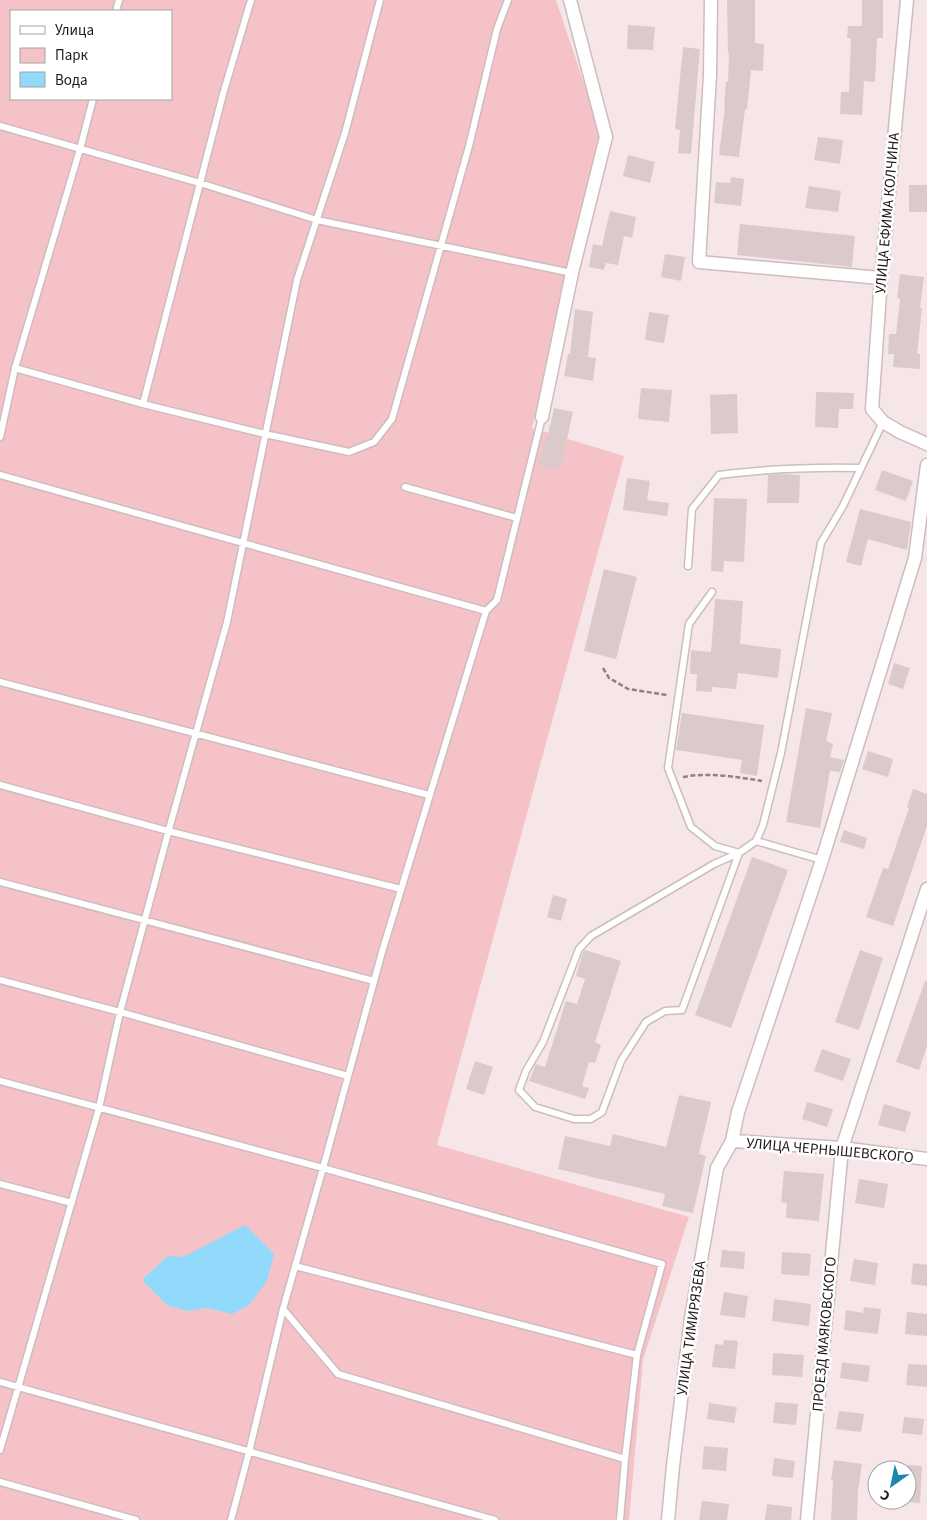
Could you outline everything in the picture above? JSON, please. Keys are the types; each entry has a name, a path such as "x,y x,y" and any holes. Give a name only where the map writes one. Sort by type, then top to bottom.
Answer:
{"street":[{"path":"542,418 572,273 606,137 570,0"},
{"path":"711,0 710,75 699,262 881,278"},
{"name":"УЛИЦА ЕФИМА КОЛЧИНА","path":"883,422 872,409 881,278 907,0"},
{"path":"883,422 927,444"},
{"name":"УЛИЦА ТИМИРЯЗЕВА","path":"668,1520 691,1318 717,1168 732,1141 738,1112 822,860 915,558 927,465"},
{"path":"842,1148 927,889"},
{"name":"УЛИЦА ЧЕРНЫШЕВСКОГО","path":"732,1141 842,1148 927,1159"},
{"name":"ПРОЕЗД МАЯКОВСКОГО","path":"807,1520 842,1148"}],"lane":[{"path":"143,404 223,94 251,0"},
{"path":"0,1450 99,1108 120,1012 144,920 227,622 297,280 346,133 380,0"},
{"path":"15,368 143,404 265,434 349,452 374,442 392,419 470,146 497,30 508,0"},
{"path":"0,437 15,368 93,100"},
{"path":"0,126 200,182 317,220 572,273"},
{"path":"232,1520 250,1452 283,1309 324,1168 374,981 486,611 497,600 542,418"},
{"path":"739,853 682,1010 664,1011 646,1022 621,1061 602,1112 591,1119 574,1119 535,1107 519,1090 526,1071 543,1042 579,949 591,936 714,864 739,853 756,841 763,825 781,753 821,543 843,506 883,422"},
{"path":"688,566 692,509 719,475 765,470 826,467 862,468"},
{"path":"0,475 486,611"},
{"path":"405,487 517,518"},
{"path":"712,592 689,624 668,768 692,827 715,846 739,853"},
{"path":"0,682 429,795"},
{"path":"0,785 168,831 401,889"},
{"path":"756,841 822,860"},
{"path":"0,882 374,981"},
{"path":"0,980 348,1076"},
{"path":"0,1081 324,1168 662,1264 637,1355 620,1520"},
{"path":"0,1184 72,1203"},
{"path":"295,1266 637,1355"},
{"path":"283,1309 338,1374 625,1459"},
{"path":"0,1382 495,1520"},
{"path":"0,1482 136,1520"}],"path":[{"path":"603,668 609,678 628,689 678,697"},
{"path":"673,779 691,775 735,776 774,783"}],"green space":[{"path":"0,0 556,0 606,149 532,428 624,456 437,1145 689,1217 643,1360 629,1520 0,1520"}],"water":[{"path":"245,1225 274,1254 267,1281 249,1305 232,1314 207,1308 187,1311 167,1305 142,1280 168,1256 183,1257"}],"building":[{"path":"727,0 755,0 755,43 764,44 763,71 751,70 739,157 719,155 726,81 728,82"},
{"path":"862,0 883,0 883,38 877,38 875,82 864,81 862,115 840,114 841,92 849,92 851,38 847,38 848,26 862,26"},
{"path":"628,25 655,27 653,50 627,49"},
{"path":"683,47 700,49 691,154 678,153 680,130 675,129"},
{"path":"818,137 843,140 840,164 814,160"},
{"path":"628,155 655,162 650,183 623,176"},
{"path":"731,177 744,179 741,206 714,203 716,182 730,183"},
{"path":"909,185 927,185 927,212 909,212"},
{"path":"809,186 841,191 838,212 805,208"},
{"path":"610,211 636,217 632,238 624,236 618,265 606,263 604,270 589,267 593,244 602,246"},
{"path":"740,224 855,236 852,267 737,255"},
{"path":"665,254 685,257 681,281 661,277"},
{"path":"900,274 924,277 917,354 920,354 920,369 893,367 894,354 888,354 889,334 896,334 900,299 897,298"},
{"path":"575,309 593,312 588,357 596,358 593,381 564,376 568,354 570,354"},
{"path":"649,312 669,315 664,343 645,340"},
{"path":"641,388 672,390 669,422 638,419"},
{"path":"816,392 854,393 853,409 839,409 838,428 815,427"},
{"path":"737,394 738,433 711,434 710,395"},
{"path":"554,408 573,412 560,470 538,465 544,443 546,443"},
{"path":"882,470 913,481 906,501 875,490"},
{"path":"768,475 800,475 799,503 767,503"},
{"path":"627,478 650,481 647,500 669,503 667,516 623,510"},
{"path":"714,498 747,499 744,562 724,561 723,572 711,571"},
{"path":"860,509 911,522 907,550 868,539 861,566 846,562"},
{"path":"604,569 637,577 616,659 584,651"},
{"path":"715,599 743,601 740,644 781,649 778,678 738,673 736,689 712,687 712,692 696,691 697,674 690,674 691,650 711,652"},
{"path":"894,663 910,668 903,689 888,684"},
{"path":"806,708 832,713 826,741 833,744 830,757 844,760 840,772 830,771 820,828 786,822"},
{"path":"682,713 764,725 757,776 740,773 742,760 676,750"},
{"path":"868,751 893,759 888,777 862,769"},
{"path":"913,789 927,794 927,826 893,926 866,917 883,868 888,869 909,808 907,807"},
{"path":"844,830 867,838 864,849 840,842"},
{"path":"752,857 788,870 731,1028 695,1015"},
{"path":"553,895 567,899 561,921 547,917"},
{"path":"585,950 621,961 595,1042 601,1045 595,1063 589,1062 582,1086 589,1088 585,1099 529,1081 536,1064 545,1067 566,1001 577,1004 585,979 576,976"},
{"path":"860,950 883,958 859,1030 835,1022"},
{"path":"925,981 927,981 927,1046 919,1070 896,1062"},
{"path":"822,1049 851,1059 843,1081 814,1071"},
{"path":"475,1061 493,1067 484,1095 466,1089"},
{"path":"679,1095 711,1102 699,1154 706,1156 693,1213 662,1206 665,1194 558,1169 565,1136 610,1146 613,1134 666,1147"},
{"path":"807,1102 833,1109 827,1127 802,1119"},
{"path":"884,1104 911,1112 905,1132 878,1125"},
{"path":"784,1171 824,1174 819,1221 786,1218 787,1203 781,1202"},
{"path":"859,1179 888,1184 884,1208 855,1203"},
{"path":"722,1250 745,1252 744,1269 720,1267"},
{"path":"782,1252 811,1254 809,1276 781,1274"},
{"path":"854,1259 878,1263 875,1285 850,1281"},
{"path":"913,1263 927,1265 927,1286 911,1284"},
{"path":"724,1292 748,1296 745,1318 720,1315"},
{"path":"774,1299 811,1304 809,1326 772,1321"},
{"path":"864,1307 881,1309 878,1334 844,1330 846,1310 863,1313"},
{"path":"907,1312 927,1314 927,1336 905,1334"},
{"path":"724,1340 738,1341 735,1369 712,1367 715,1344 723,1345"},
{"path":"773,1353 804,1355 802,1377 772,1375"},
{"path":"842,1362 870,1366 868,1382 840,1378"},
{"path":"908,1364 927,1365 927,1387 906,1385"},
{"path":"775,1402 798,1404 796,1425 773,1423"},
{"path":"709,1403 737,1407 734,1423 707,1419"},
{"path":"839,1411 864,1414 861,1432 836,1429"},
{"path":"904,1417 924,1419 922,1435 902,1433"},
{"path":"704,1446 728,1448 726,1471 702,1469"},
{"path":"774,1458 795,1461 793,1478 772,1476"},
{"path":"834,1460 862,1464 858,1490 857,1520 831,1520 833,1480 831,1480"},
{"path":"917,1466 922,1466 920,1503 917,1503"},
{"path":"702,1501 729,1504 727,1520 699,1520"},
{"path":"767,1504 792,1507 791,1520 765,1520"}]}
